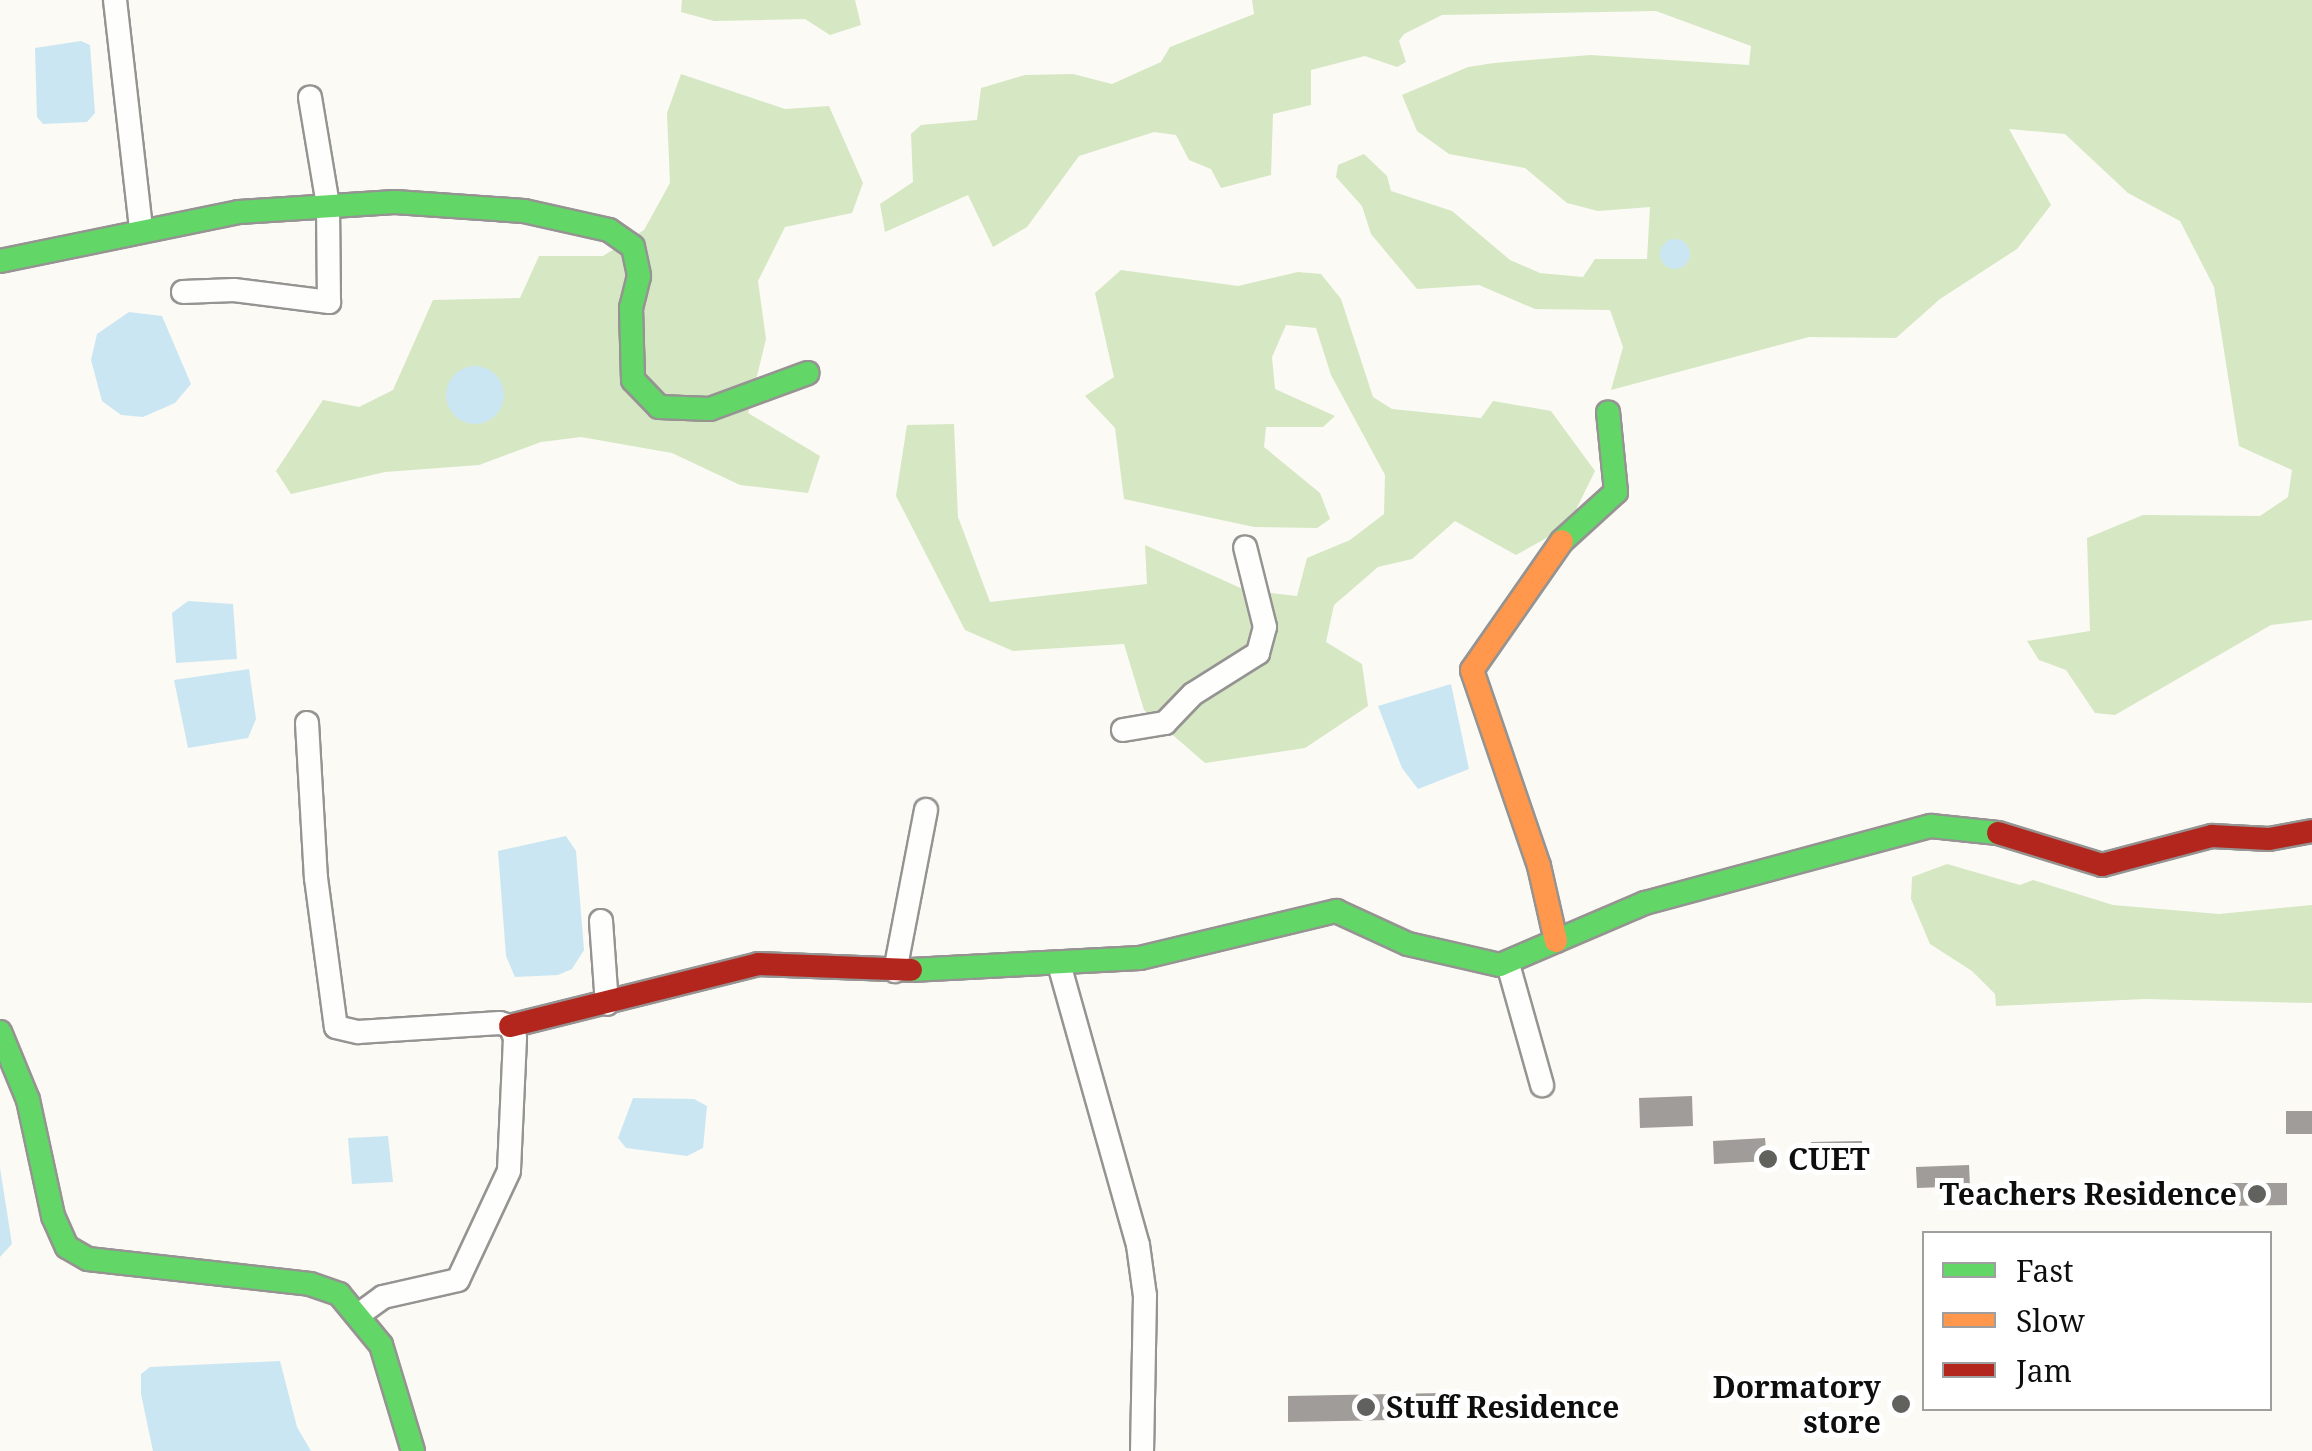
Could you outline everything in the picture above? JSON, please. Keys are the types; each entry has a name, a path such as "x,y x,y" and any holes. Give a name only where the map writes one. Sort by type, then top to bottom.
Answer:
{"street":[{"path":"115,0 142,230"},
{"path":"183,292 234,290 330,302 328,205 310,97"},
{"path":"0,260 239,212 328,205 471,206 618,233 637,258 633,380 659,408 710,409 808,373"},
{"path":"1556,940 1539,866 1472,670 1560,542 1616,492 1608,412"},
{"path":"1124,730 1165,723 1193,694 1258,653 1265,628 1246,547"},
{"path":"307,723 316,878 336,1026 358,1032 510,1026 607,1004 686,977 758,964 894,971 1140,958 1336,911 1408,944 1464,960 1508,964 1645,902 1931,826 2001,832 2102,865 2212,836 2269,839 2312,832"},
{"path":"894,971 926,810"},
{"path":"601,921 607,1004"},
{"path":"1060,964 1138,1245 1145,1296 1142,1451"},
{"path":"1508,964 1542,1085"},
{"path":"361,1313 382,1298 458,1280 509,1171 510,1026"},
{"path":"0,1032 28,1100 59,1236 77,1256 310,1284 338,1294 361,1313 381,1345 413,1451"}],"green space":[{"path":"682,0 855,0 861,25 830,35 805,19 714,21 681,12"},
{"path":"1252,0 2312,0 2312,620 2271,625 2115,715 2095,713 2066,670 2039,660 2027,641 2090,631 2087,538 2143,515 2260,516 2288,497 2292,470 2239,446 2214,287 2180,221 2128,193 2065,134 2009,129 2051,205 2017,249 1940,299 1896,338 1809,337 1611,390 1623,347 1610,310 1535,309 1479,285 1417,289 1371,234 1362,206 1336,177 1338,165 1364,154 1387,176 1391,191 1452,211 1510,260 1540,273 1583,277 1595,259 1647,259 1650,207 1598,211 1567,203 1525,168 1449,154 1417,131 1402,95 1468,67 1494,63 1590,55 1749,65 1751,46 1656,11 1442,15 1404,34 1399,41 1406,62 1397,67 1365,56 1311,70 1311,105 1273,114 1271,175 1221,188 1211,169 1189,160 1176,135 1154,132 1079,156 1027,227 993,247 968,195 885,232 880,204 913,182 911,134 921,125 977,120 981,88 1025,75 1073,74 1112,84 1161,62 1170,47 1254,14"},
{"path":"681,74 785,109 829,106 863,183 852,213 785,227 758,281 766,339 748,413 820,456 808,493 740,485 672,453 581,437 541,442 479,465 385,472 291,494 276,471 323,400 359,407 393,390 433,300 520,298 539,256 603,256 644,230 670,183 667,113"},
{"path":"1121,270 1238,286 1298,272 1321,274 1341,299 1373,397 1392,409 1481,418 1493,401 1551,411 1595,471 1568,526 1516,555 1455,521 1412,559 1378,567 1334,605 1326,642 1362,664 1368,706 1305,748 1205,763 1144,710 1124,644 1013,651 965,630 896,496 907,425 954,424 958,517 990,602 1147,584 1145,545 1245,590 1297,596 1307,558 1350,540 1384,514 1385,475 1331,375 1316,328 1286,325 1272,357 1275,389 1335,416 1323,427 1266,427 1264,447 1320,493 1330,519 1317,528 1254,527 1124,499 1115,428 1085,396 1114,377 1095,293"},
{"path":"1947,864 2020,885 2033,880 2113,905 2219,914 2312,905 2312,1003 2145,999 1996,1006 1995,994 1972,971 1930,944 1911,899 1912,877"}],"water":[{"path":"81,41 90,45 95,113 87,122 43,124 37,117 35,48"},
{"path":"1675,239 1689,248 1690,254 1681,268 1675,269 1661,260 1660,254 1669,240"},
{"path":"129,312 162,316 191,384 175,403 143,417 121,415 102,401 91,360 97,334"},
{"path":"475,366 495,375 504,395 495,415 475,424 455,415 446,395 455,375"},
{"path":"188,601 233,604 237,659 176,663 172,613"},
{"path":"249,669 256,719 248,738 188,748 174,680"},
{"path":"1451,684 1469,769 1418,789 1402,768 1378,706"},
{"path":"566,836 576,851 584,950 572,969 558,975 515,977 506,956 498,851"},
{"path":"633,1098 694,1099 707,1106 703,1148 687,1156 626,1148 618,1138"},
{"path":"388,1136 393,1182 352,1184 348,1138"},
{"path":"0,1168 12,1244 0,1257"},
{"path":"280,1361 297,1427 311,1451 153,1451 141,1394 141,1374 150,1367"}],"building":[{"path":"1692,1096 1693,1126 1640,1128 1639,1098"},
{"name":"Teachers Residence","path":"2286,1111 2312,1111 2312,1134 2286,1134"},
{"path":"1765,1138 1767,1161 1714,1164 1713,1141"},
{"path":"1862,1141 1863,1162 1812,1164 1811,1142"},
{"path":"1969,1165 1970,1186 1917,1188 1916,1167"},
{"name":"Teachers Residence","path":"2227,1183 2287,1183 2287,1205 2227,1206"},
{"name":"Stuff Residence","path":"1443,1393 1444,1419 1288,1422 1288,1396"}],"traffic: fast":[{"path":"0,261 239,212 395,202 524,211 609,230 633,247 639,276 631,308 633,380 659,407 710,409 808,373"},
{"path":"1562,541 1616,492 1608,412"},
{"path":"911,970 1140,958 1336,911 1408,944 1500,965 1645,903 1931,826 1998,833"},
{"path":"0,1032 28,1100 53,1216 67,1247 88,1259 310,1284 339,1294 381,1345 413,1451"}],"traffic: slow":[{"path":"1556,941 1539,866 1472,670 1562,541"}],"traffic: jam":[{"path":"1998,833 2102,865 2212,836 2269,839 2312,831"},
{"path":"510,1026 758,964 911,970"}],"place":[{"name":"CUET","path":"1768,1159"},
{"name":"Teachers Residence","path":"2257,1194"},
{"name":"Dormatory store","path":"1901,1404"},
{"name":"Stuff Residence","path":"1366,1407"}]}
